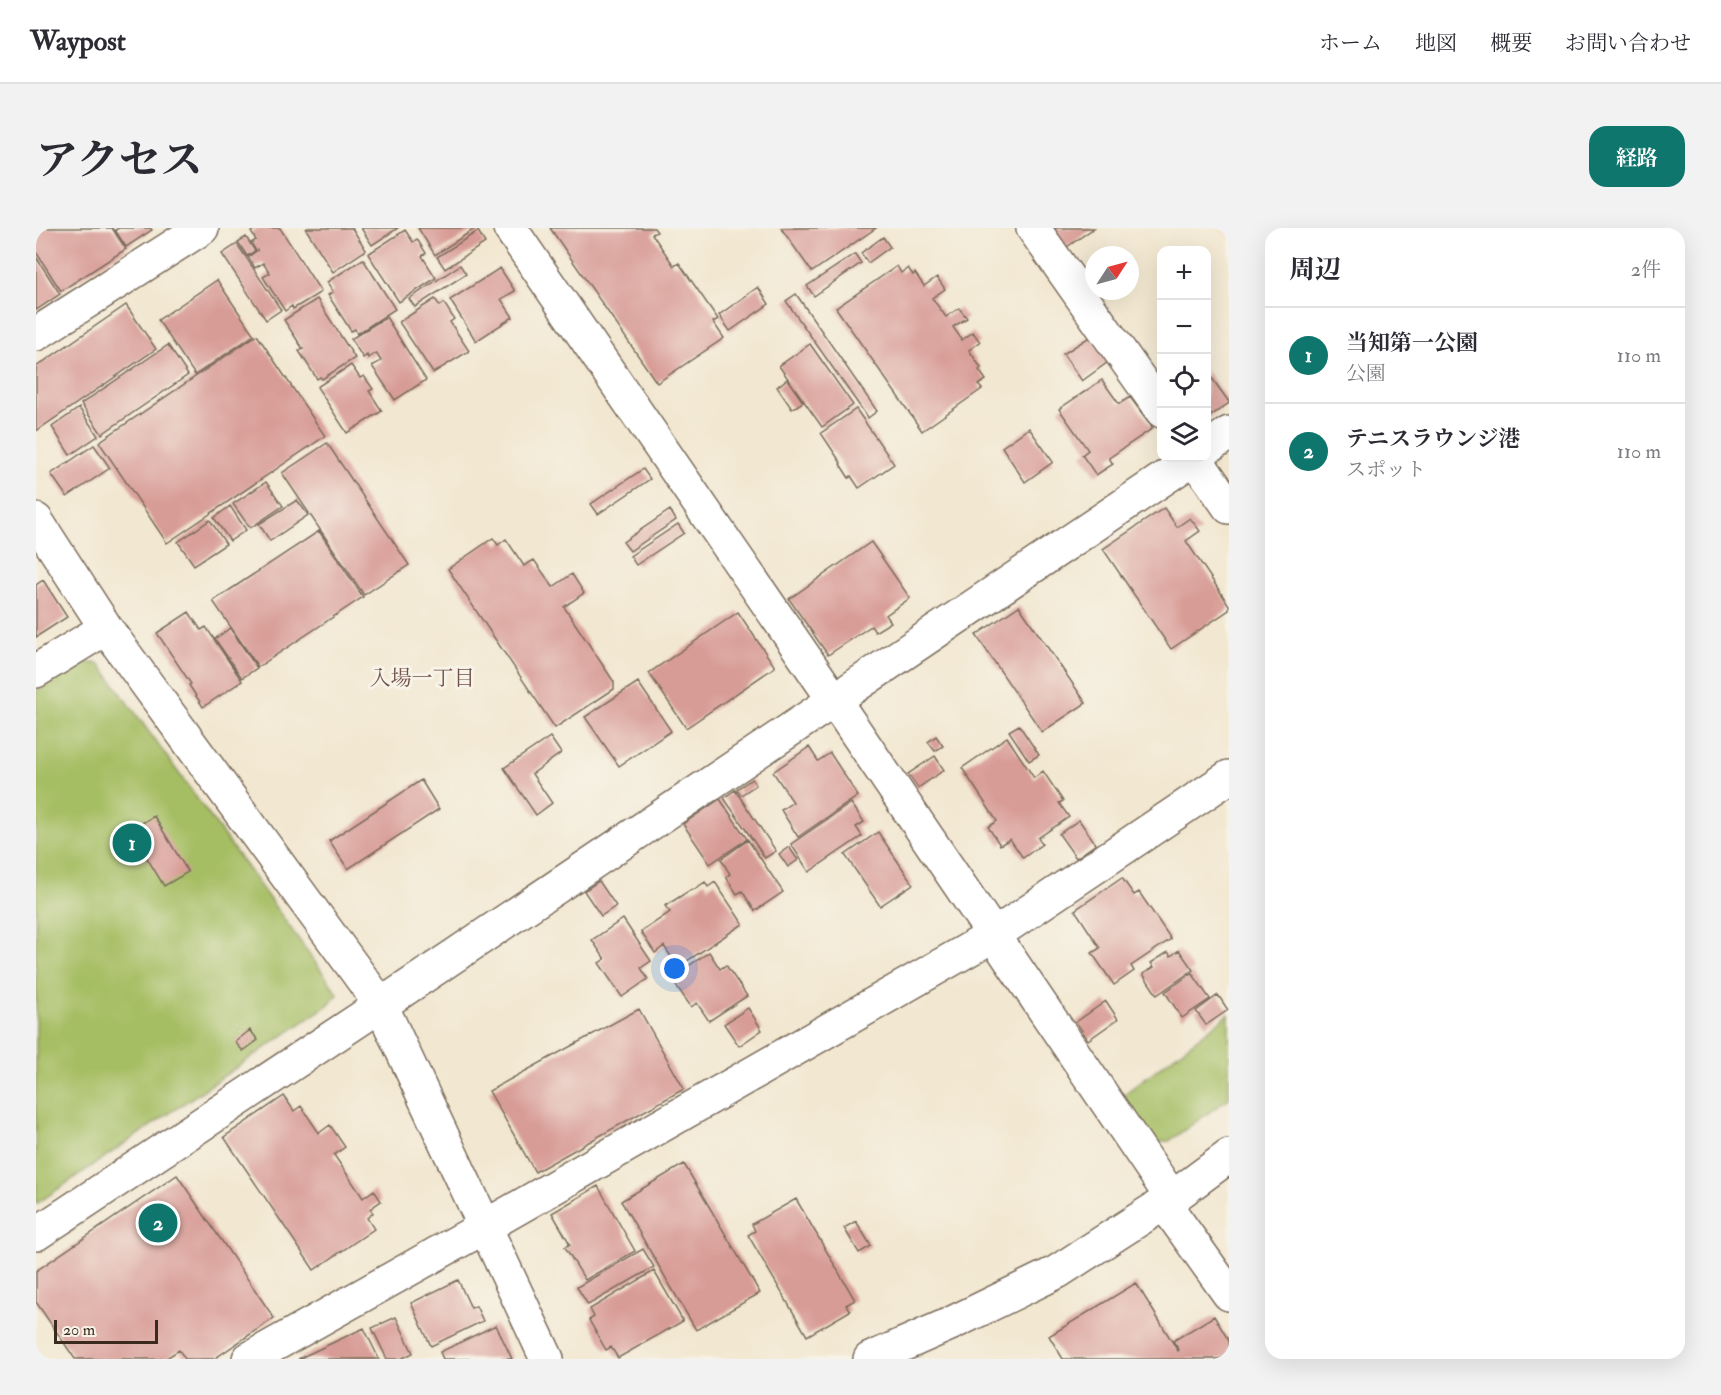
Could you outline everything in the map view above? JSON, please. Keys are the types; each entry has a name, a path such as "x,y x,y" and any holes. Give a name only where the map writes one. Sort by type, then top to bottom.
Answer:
{"street":[{"path":"510,228 994,935 1229,1294"},
{"path":"1033,228 1159,408"},
{"path":"36,334 188,231"},
{"path":"1211,446 1229,433"},
{"path":"36,1234 381,1005 1188,462"},
{"path":"1197,462 1229,507"},
{"path":"36,520 106,628 381,1005 547,1359"},
{"path":"36,671 106,628"},
{"path":"249,1359 994,935 1229,777"},
{"path":"870,1359 950,1324 1057,1272 1168,1200 1229,1156"}],"green space":[{"path":"83,662 100,664 338,994 328,1005 36,1204 36,691"},
{"path":"1229,1014 1229,1098 1169,1141 1153,1142 1122,1096"}],"building":[{"path":"36,228 112,228 126,249 61,291 36,252"},
{"path":"150,228 152,230 126,247 115,230"},
{"path":"257,228 280,228 321,292 293,309 292,306 285,311 263,277 270,273 263,263 255,268 248,257 258,250 256,251 251,243 256,240 251,232"},
{"path":"352,228 366,250 333,272 306,229"},
{"path":"361,228 398,228 372,245"},
{"path":"418,228 476,228 435,255"},
{"path":"550,228 654,228 657,232 652,234 674,266 679,263 718,319 713,322 724,338 657,383"},
{"path":"781,228 876,228 812,272"},
{"path":"1049,228 1094,228 1064,249"},
{"path":"405,230 413,242 417,239 426,253 422,256 436,278 399,302 368,254"},
{"path":"478,231 485,243 445,269 437,257"},
{"path":"246,237 255,251 247,256 238,242"},
{"path":"883,237 890,247 868,263 861,253"},
{"path":"237,244 281,310 266,320 222,254"},
{"path":"855,254 861,263 814,296 807,286"},
{"path":"36,257 60,294 36,310"},
{"path":"363,259 395,309 357,334 355,329 351,331 328,295 333,292 327,282"},
{"path":"460,265 466,274 415,307 409,299"},
{"path":"897,266 901,273 908,268 913,275 915,273 924,286 937,277 945,289 932,298 946,317 959,308 967,318 953,327 962,340 973,332 980,342 969,350 986,380 978,385 982,389 922,431 836,308"},
{"path":"500,268 515,291 501,299 513,317 476,341 450,300"},
{"path":"217,280 254,335 195,375 158,320"},
{"path":"758,287 769,304 730,331 719,315"},
{"path":"796,294 877,411 868,418 786,301"},
{"path":"317,299 355,358 322,379 320,377 317,379 299,351 303,349 284,320"},
{"path":"435,299 440,306 444,303 454,319 450,322 469,351 433,373 399,322"},
{"path":"126,305 156,349 36,431 36,367"},
{"path":"386,317 426,380 395,400 372,366 381,361 376,353 363,358 351,339"},
{"path":"257,335 325,436 167,543 99,442"},
{"path":"1091,336 1108,362 1082,381 1063,354"},
{"path":"810,344 853,405 822,427 779,366"},
{"path":"168,345 188,375 102,434 81,404"},
{"path":"351,365 360,378 364,376 373,389 369,391 382,411 347,433 317,387"},
{"path":"1211,377 1229,402 1211,416"},
{"path":"787,379 803,402 792,409 777,387"},
{"path":"1102,380 1119,404 1130,397 1153,428 1109,458 1113,464 1096,475 1082,455 1088,450 1059,409"},
{"path":"79,408 98,436 70,455 52,427"},
{"path":"856,409 894,464 859,488 851,476 849,478 821,433"},
{"path":"1029,428 1053,462 1025,482 1002,447"},
{"path":"327,443 409,565 364,595 282,473"},
{"path":"94,445 110,468 67,497 51,474"},
{"path":"643,469 650,479 598,514 591,504"},
{"path":"266,482 283,506 250,528 233,504"},
{"path":"297,500 308,515 270,541 259,524"},
{"path":"230,506 246,530 230,541 214,518"},
{"path":"1164,508 1177,527 1190,518 1200,531 1186,541 1229,605 1229,610 1171,649 1103,549"},
{"path":"670,510 676,520 630,551 623,542"},
{"path":"210,520 226,544 194,565 178,542"},
{"path":"678,524 684,533 636,565 630,556"},
{"path":"319,531 363,597 258,667 213,601"},
{"path":"493,538 498,545 506,539 524,566 534,560 553,587 572,574 584,593 564,607 614,682 614,689 555,728 448,569"},
{"path":"871,542 910,598 886,615 891,622 875,632 871,626 828,655 789,599"},
{"path":"43,580 67,617 36,637 36,585"},
{"path":"1019,606 1086,703 1042,732 976,635"},
{"path":"189,612 201,630 206,627 242,681 203,707 189,685 191,684 157,633"},
{"path":"738,612 775,667 686,728 649,673"},
{"path":"230,628 257,668 242,678 215,639"},
{"path":"638,682 671,731 619,766 585,717"},
{"path":"1019,725 1039,755 1029,761 1009,731"},
{"path":"936,736 943,746 935,751 928,742"},
{"path":"550,737 561,753 532,774 552,803 536,815 504,768"},
{"path":"1007,737 1034,778 1043,771 1063,801 1059,803 1069,817 1038,838 1042,844 1023,858 1010,839 1000,845 988,827 997,821 962,768"},
{"path":"809,747 818,761 830,753 858,796 798,837 781,810 793,802 773,772"},
{"path":"935,756 944,770 918,788 908,774"},
{"path":"752,779 756,785 741,795 737,789"},
{"path":"421,780 439,809 348,869 329,841"},
{"path":"735,790 776,851 765,858 724,798"},
{"path":"720,799 747,839 710,864 683,824"},
{"path":"851,803 864,822 856,827 862,836 809,872 791,844"},
{"path":"154,816 188,872 164,886 130,830"},
{"path":"1079,820 1096,844 1076,858 1059,834"},
{"path":"878,832 913,884 880,906 845,855"},
{"path":"748,840 783,892 755,911 742,891 737,894 726,877 730,874 721,859"},
{"path":"789,847 798,860 788,867 779,854"},
{"path":"1122,878 1134,895 1139,892 1171,939 1131,966 1134,971 1114,985 1092,953 1100,948 1075,910"},
{"path":"599,881 616,906 601,916 584,891"},
{"path":"705,882 708,887 715,882 743,924 678,967 664,946 655,953 641,932 670,912 665,906"},
{"path":"623,919 651,961 641,968 648,979 622,997 599,963 605,959 592,940"},
{"path":"1179,950 1193,970 1157,995 1143,974 1154,967 1151,963 1168,952 1171,956"},
{"path":"709,952 720,969 726,965 747,996 709,1021 697,1003 691,1007 671,978"},
{"path":"1192,973 1210,999 1182,1018 1165,992"},
{"path":"1218,995 1228,1010 1206,1025 1196,1011"},
{"path":"1106,1001 1118,1019 1088,1040 1076,1022"},
{"path":"748,1008 762,1030 739,1046 724,1024"},
{"path":"639,1009 684,1089 535,1172 489,1091"},
{"path":"250,1030 258,1040 243,1051 235,1042"},
{"path":"284,1096 294,1111 301,1106 319,1133 330,1125 345,1147 334,1155 363,1198 374,1190 381,1201 370,1209 373,1213 367,1218 374,1229 314,1270 224,1137"},
{"path":"684,1164 760,1293 696,1330 621,1201"},
{"path":"177,1175 274,1318 214,1359 185,1359 179,1350 165,1359 75,1359 36,1302 36,1271"},
{"path":"598,1186 635,1251 585,1280 565,1247 570,1244 552,1213"},
{"path":"796,1199 855,1300 846,1305 850,1311 807,1336 748,1235 755,1231 752,1224"},
{"path":"856,1221 871,1246 859,1253 844,1228"},
{"path":"643,1249 654,1267 588,1305 577,1287"},
{"path":"654,1271 683,1321 618,1358 611,1347 606,1350 589,1320 594,1317 590,1309"},
{"path":"458,1280 471,1308 476,1306 483,1321 431,1346 411,1303"},
{"path":"1136,1283 1178,1351 1173,1341 1214,1316 1229,1341 1229,1355 1220,1359 1063,1359 1049,1336"},
{"path":"396,1317 413,1353 401,1359 387,1359 372,1328"},
{"path":"496,1325 512,1359 443,1359 440,1352"},
{"path":"364,1328 379,1359 298,1359"}],"place":[{"name":"当知第一公園","path":"132,843"},
{"name":"テニスラウンジ港","path":"158,1223"}],"district":[{"name":"入場一丁目","path":"422,678"}]}
